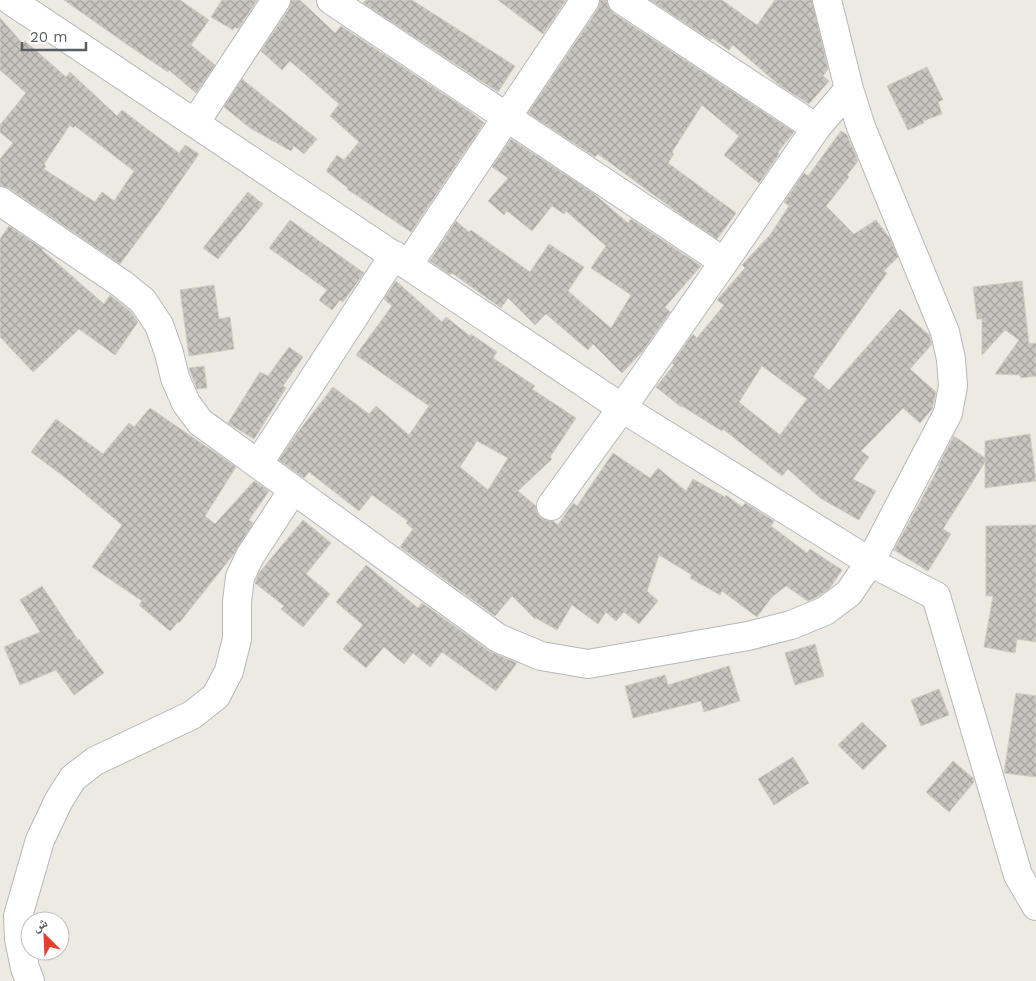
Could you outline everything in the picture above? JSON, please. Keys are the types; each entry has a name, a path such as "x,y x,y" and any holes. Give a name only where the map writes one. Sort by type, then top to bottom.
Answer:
{"street":[{"path":"10,0 622,408 870,562 936,596 1018,876 1036,906"},
{"path":"195,123 276,0"},
{"path":"331,0 724,262"},
{"path":"258,464 401,260 506,116 585,0"},
{"path":"622,0 816,128"},
{"path":"0,202 122,284 143,301 158,324 169,353 175,378 186,403 200,422 498,638 541,656 588,664 748,636 791,625 825,611 849,593 870,562 948,413 953,386 951,360 945,332 861,127 849,89 827,0"},
{"path":"551,506 622,408 816,128 849,89"},
{"path":"30,981 25,968 19,939 18,916 40,840 59,800 73,778 95,761 192,716 216,696 229,671 237,639 237,602 240,577 250,556 293,490"}],"building":[{"path":"64,0 180,0 209,20 191,45 215,65 196,93 169,70 168,72"},
{"path":"222,0 257,0 238,29 235,27 233,30 211,17"},
{"path":"291,0 300,0 335,33 341,26 472,113 484,123 411,232 347,189 326,171 337,155 344,160 359,142 330,116 339,104 290,61 282,70 261,51 289,9"},
{"path":"366,0 412,0 515,66 498,92 363,3"},
{"path":"498,0 566,0 543,34"},
{"path":"600,0 607,0 608,7 613,13 794,132 778,152 779,154 759,183 724,155 739,136 702,105 672,152 674,154 668,163 736,213 717,239 598,154 595,157 528,113 598,9"},
{"path":"650,0 722,0 757,25 775,0 812,0 828,69 823,76 829,81 809,104 779,85 733,45 729,50"},
{"path":"0,18 23,44 25,41 66,77 70,72 117,116 122,110 179,153 185,145 199,154 120,264 9,188 0,186 0,159 13,143 0,132 0,125 26,93 0,70","holes":["70,125 73,128 75,126 134,171 114,201 102,192 95,202 44,169 46,166 44,164"]},
{"path":"927,67 943,100 938,102 942,114 923,121 924,123 908,130 887,86"},
{"path":"242,79 317,139 304,154 294,146 291,151 250,128 224,107"},
{"path":"841,131 847,135 858,161 847,175 849,177 826,206 854,234 876,220 891,240 898,257 884,271 887,273 813,377 829,390 900,309 929,335 932,344 910,369 936,392 932,409 920,423 903,408 861,451 869,457 853,479 876,491 859,520 820,498 788,469 782,476 723,429 722,431 681,407 656,387 674,365 672,363 693,334 697,338 724,305 717,300 745,268 742,265 770,235 789,206 784,202 804,173 808,176","holes":["762,366 807,399 780,435 739,402"]},
{"path":"511,139 593,193 628,223 631,219 701,266 665,307 670,312 642,352 622,373 593,344 588,350 546,314 535,325 508,298 501,308 452,273 450,275 430,261 456,221 469,232 471,230 530,272 549,244 584,267 568,291 611,328 631,295 591,268 606,246 566,211 564,214 552,206 532,231 507,211 504,215 488,201 508,178 492,167"},
{"path":"248,192 263,204 218,259 203,248"},
{"path":"290,220 364,273 343,302 340,300 332,310 319,300 327,290 269,248"},
{"path":"9,226 43,249 104,304 110,295 131,312 138,322 115,355 79,329 33,372 0,337 0,239"},
{"path":"396,281 442,322 446,317 470,336 471,334 497,352 493,358 535,386 532,389 576,418 550,457 552,459 518,491 536,506 537,513 542,519 553,521 558,525 573,503 577,506 613,453 650,478 658,468 686,491 693,479 725,497 726,495 742,507 745,503 774,521 771,526 807,553 810,549 842,570 830,588 808,601 786,586 772,597 757,617 722,591 720,595 690,578 692,575 659,555 647,591 658,601 639,624 624,612 616,621 606,612 598,624 572,605 557,630 535,619 512,596 495,616 400,547 413,529 406,523 408,521 372,495 359,511 309,472 304,478 279,460 333,387 369,414 376,406 409,435 429,406 356,355 392,306 384,299","holes":["477,441 508,458 488,490 460,467"]},
{"path":"1022,281 1029,344 1036,343 1036,376 1021,378 1020,375 995,374 1019,340 1005,330 982,355 982,319 977,319 973,287"},
{"path":"214,285 219,319 230,317 234,349 189,356 180,290"},
{"path":"289,347 303,357 283,386 286,388 254,439 228,423 260,372 268,376"},
{"path":"204,366 207,388 197,389 189,368"},
{"path":"150,408 236,467 205,516 215,524 254,481 269,491 249,520 253,523 233,555 179,623 170,631 139,605 142,601 92,567 122,525 31,452 56,419 103,454 129,423 134,427"},
{"path":"1030,434 1036,481 985,488 985,462 943,529 951,534 928,571 894,550 954,436 985,458 985,441"},
{"path":"303,520 331,543 306,574 330,594 303,627 281,609 284,606 255,583 259,573"},
{"path":"1036,525 1036,642 1017,639 1015,653 984,647 993,596 986,596 986,526"},
{"path":"366,565 418,608 422,603 489,651 517,663 496,691 442,652 430,667 413,653 404,664 384,647 366,668 343,649 363,625 336,602"},
{"path":"42,586 78,640 104,673 74,695 56,670 20,685 4,647 40,632 20,600"},
{"path":"815,644 824,676 795,685 785,653"},
{"path":"729,666 740,701 704,712 701,701 633,718 625,686 665,675 668,685"},
{"path":"939,689 949,715 921,726 911,700"},
{"path":"1016,693 1036,696 1036,777 1004,773"},
{"path":"862,722 887,746 863,770 838,745"},
{"path":"793,757 809,783 774,805 758,779"},
{"path":"953,761 973,778 974,782 949,812 926,792"}]}
